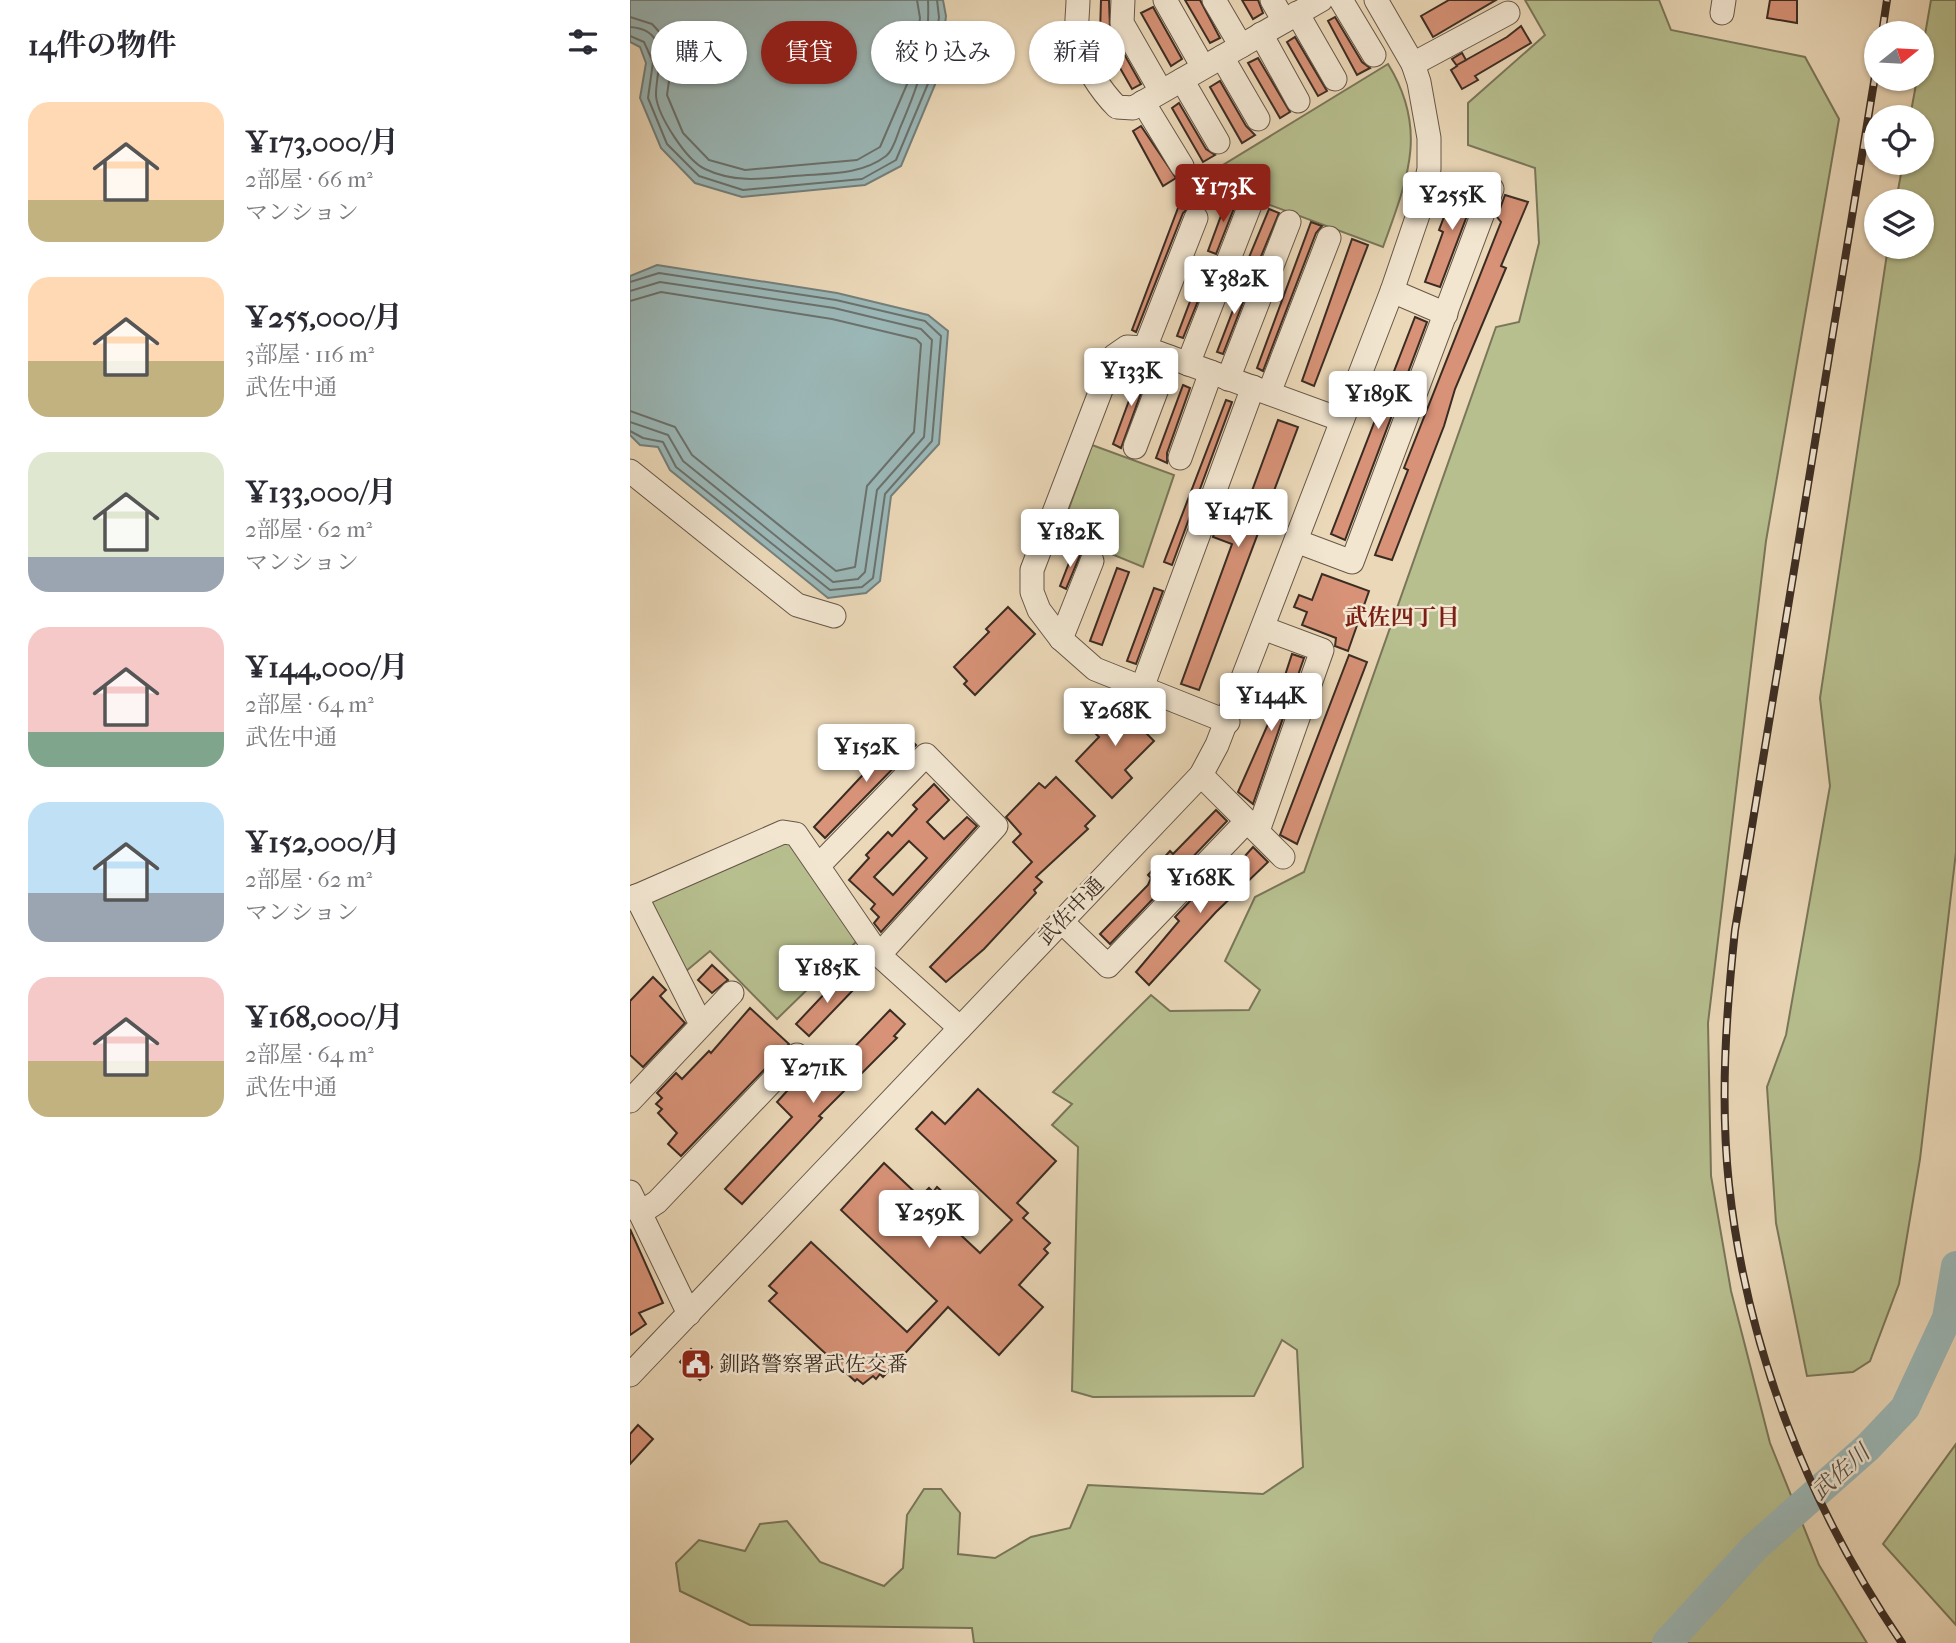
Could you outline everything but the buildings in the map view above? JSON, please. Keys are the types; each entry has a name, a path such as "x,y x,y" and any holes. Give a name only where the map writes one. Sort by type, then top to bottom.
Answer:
{"street":[{"path":"1078,0 1077,39 1106,96 1117,107 1133,108 1321,0"},
{"path":"1123,0 1122,23 1182,166"},
{"path":"1165,0 1298,101"},
{"path":"1214,0 1258,119"},
{"path":"1272,0 1291,17 1335,79"},
{"path":"1341,0 1374,55"},
{"name":"武佐中通","path":"630,1375 1200,775 1228,722 1392,291 1421,206 1429,169 1425,106 1413,64 1376,0"},
{"path":"1413,64 1508,13"},
{"path":"1182,80 1218,142"},
{"path":"1297,541 1352,562 1492,189"},
{"path":"1135,447 1179,360 1250,205"},
{"path":"1145,348 1196,218"},
{"path":"1180,458 1289,222"},
{"path":"1142,688 1261,390 1329,238"},
{"path":"1392,291 1446,314"},
{"path":"1228,722 1095,669 1061,639 1035,601 1032,593 1032,570 1114,356 1127,347 1145,348 1342,420"},
{"path":"630,471 797,605 834,616"},
{"path":"1061,639 1092,561"},
{"path":"1061,921 1108,965 1252,826 1322,650 1263,628"},
{"path":"820,864 926,755 996,826 879,955"},
{"path":"1200,775 1283,857"},
{"path":"701,1024 633,898 783,832 796,834 820,864 879,955 960,1028"},
{"path":"633,1089 732,993"},
{"path":"640,1213 657,1202 797,1055"},
{"path":"630,1192 689,1314"}],"green space":[{"path":"1525,0 1659,0 1671,30 1805,57 1839,119 1766,541 1708,1023 1711,1176 1731,1291 1770,1443 1819,1565 1867,1643 974,1643 972,1628 750,1625 680,1591 676,1563 699,1540 745,1551 760,1524 787,1521 820,1562 884,1586 903,1568 907,1515 924,1489 941,1489 960,1513 958,1554 995,1558 1031,1537 1070,1528 1088,1485 1263,1494 1303,1467 1297,1350 1282,1340 1254,1396 1093,1397 1072,1391 1078,1147 1052,1125 1072,1104 1053,1092 1151,995 1170,1011 1249,1010 1260,990 1225,961 1255,897 1304,872 1496,327 1519,322 1539,243 1535,168 1468,145 1468,103 1545,35"},
{"path":"1931,0 1956,0 1956,852 1920,1159 1899,1284 1870,1361 1853,1372 1807,1376 1776,1223 1767,1087 1786,1035 1830,786 1820,698 1886,259 1934,259 1934,189 1898,189 1901,175 1934,175 1934,105 1912,105 1915,91 1934,91 1934,21 1927,21"},
{"path":"1388,64 1401,88 1411,133 1406,177 1383,247 1200,179"},
{"path":"1092,445 1174,475 1143,567 1060,533"},
{"path":"775,840 797,843 858,940 777,1019 710,951 685,972 650,899"},
{"path":"1956,1444 1956,1625 1883,1544"}],"water":[{"path":"630,0 943,0 946,16 945,21 871,21 871,84 935,84 901,166 865,185 742,197 695,183 661,148 640,98 646,63 640,47 630,42"},
{"path":"657,265 837,293 928,315 948,331 939,444 891,496 880,581 866,593 828,598 670,470 658,447 640,445 630,435 630,276"}],"waterway":[{"name":"武佐川","path":"1667,1643 1755,1547 1868,1447 1905,1408 1947,1318 1956,1266"}],"railway":[{"path":"1884,21 1887,0"},
{"path":"1873,91 1735,930 1727,1025 1725,1121 1729,1185 1738,1246 1767,1367 1811,1482 1838,1537 1902,1643"}],"place":[{"name":"釧路警察署武佐交番","path":"696,1364"}],"district":[{"name":"武佐四丁目","path":"1402,617"}]}
